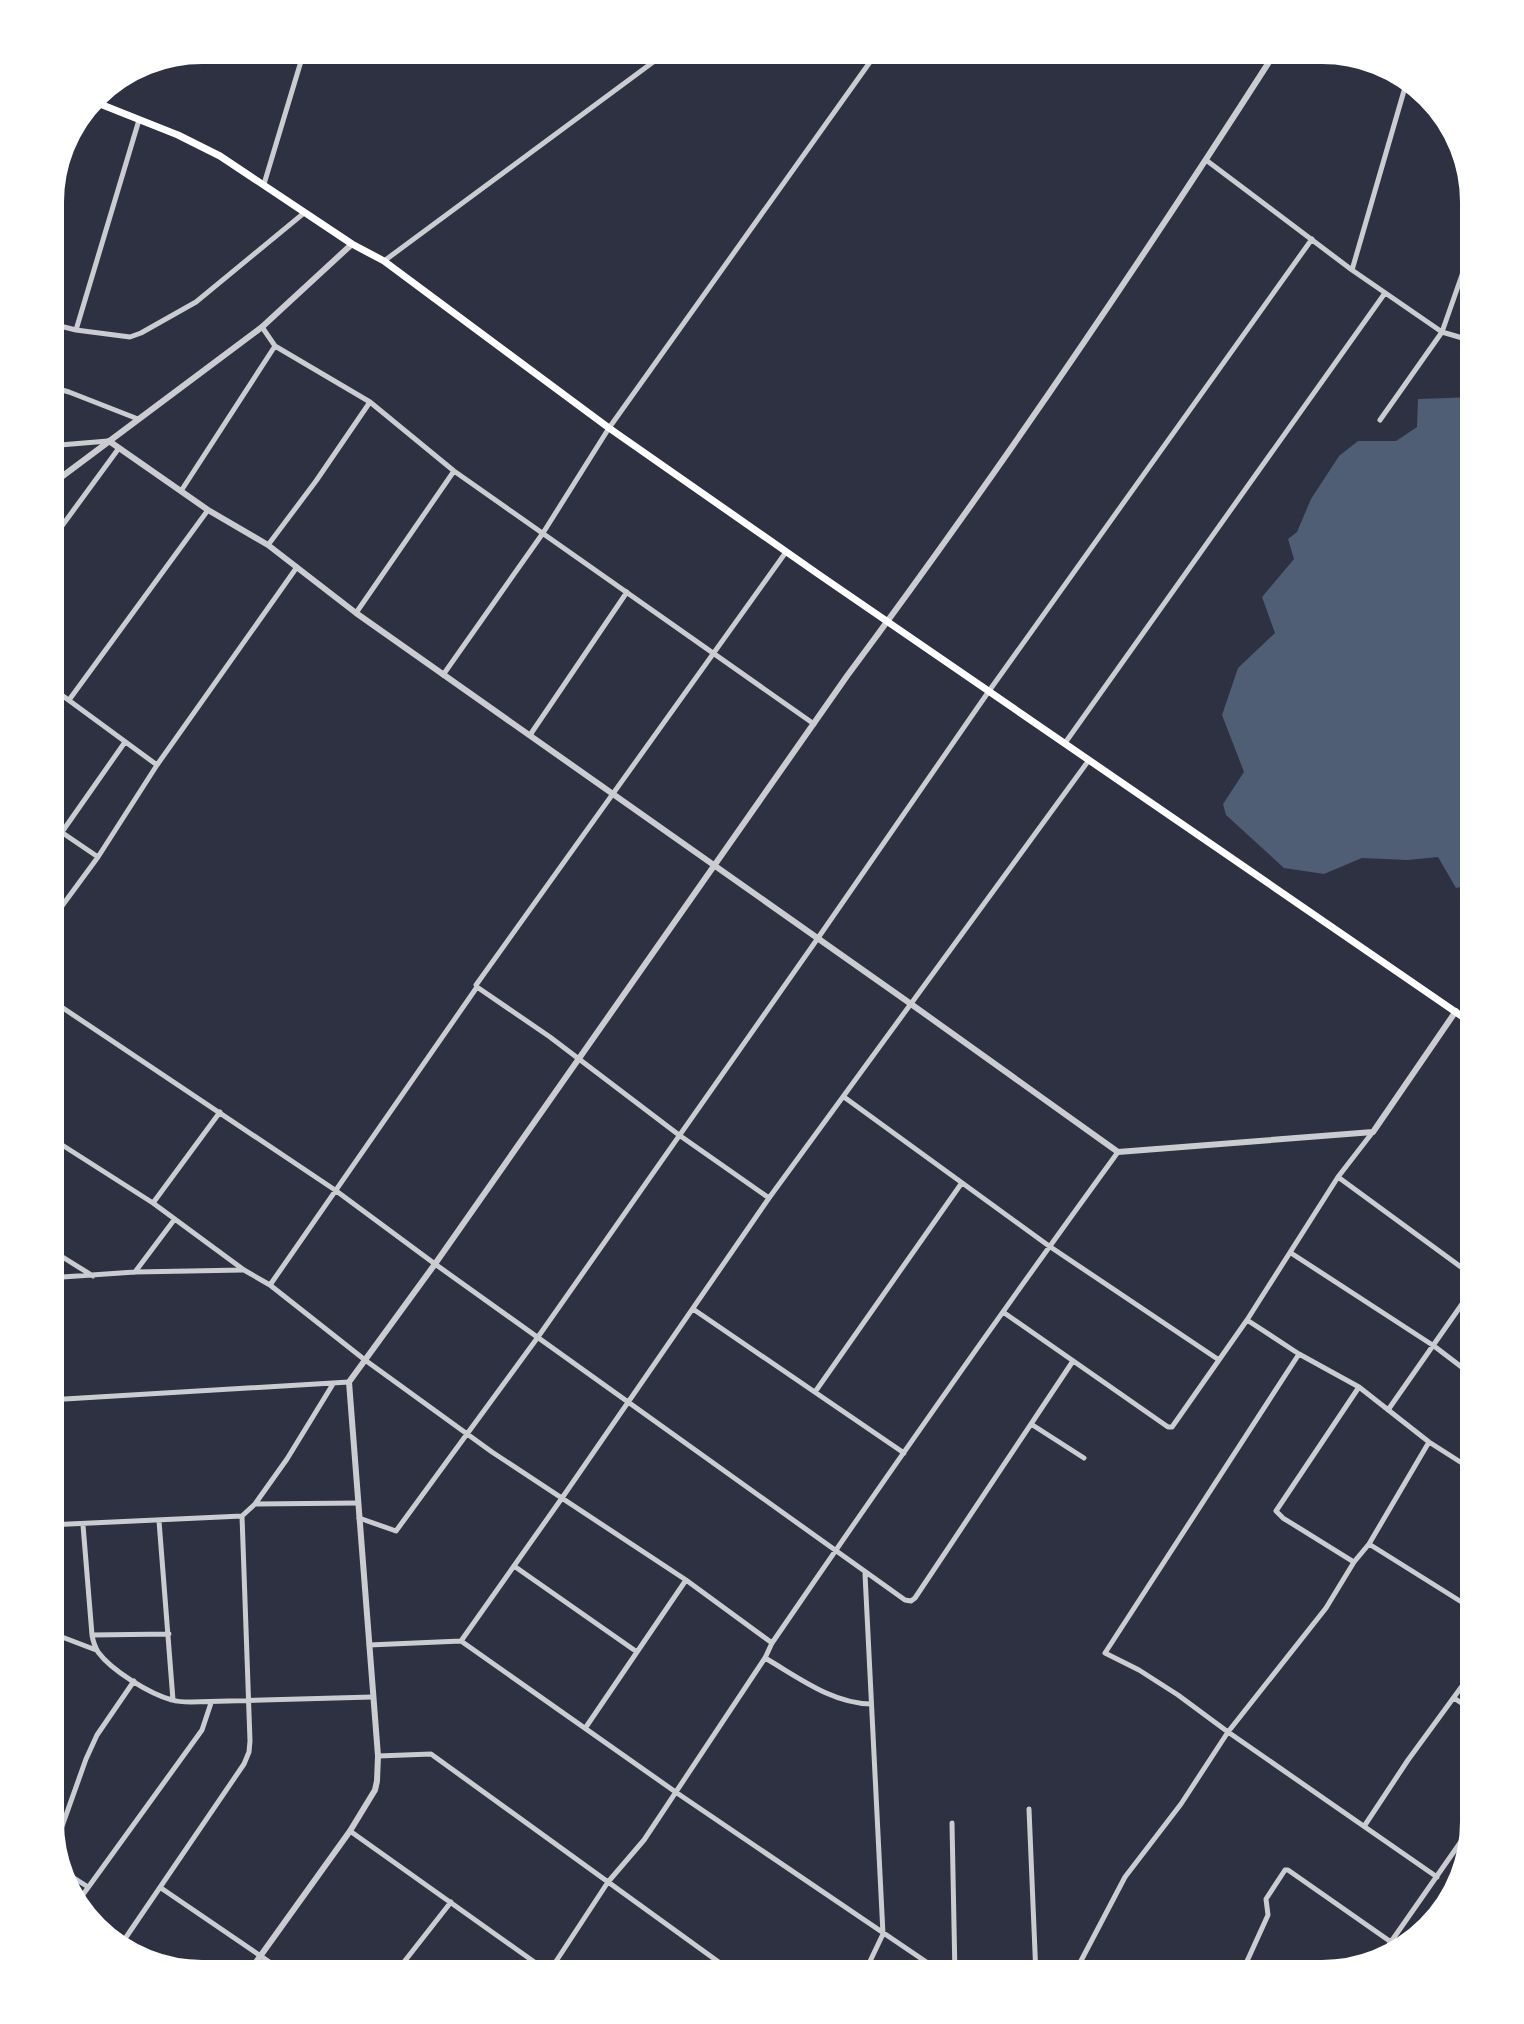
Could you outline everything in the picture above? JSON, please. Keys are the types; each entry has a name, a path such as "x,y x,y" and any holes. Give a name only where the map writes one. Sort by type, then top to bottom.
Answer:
{"main road":[{"path":"102,105 178,135 220,156 352,244 384,261 609,428 1462,1016"}],"street":[{"path":"264,184 301,62"},
{"path":"384,261 650,62"},
{"path":"443,675 543,533 609,428 869,62"},
{"path":"256,1962 350,1831 375,1790 378,1756 349,1382 1055,383 1269,62"},
{"path":"1352,270 1404,90"},
{"path":"76,330 139,120"},
{"path":"1206,160 1385,293 1442,332 1462,338"},
{"path":"62,326 130,337 141,333 196,302 304,213"},
{"path":"358,1518 396,1531 538,1337 989,691 1312,239"},
{"path":"62,476 262,327 352,244"},
{"path":"1380,420 1442,332 1462,280"},
{"path":"1065,743 1385,293"},
{"path":"262,327 275,346 370,402 454,471 814,724"},
{"path":"181,491 275,346"},
{"path":"62,390 138,419"},
{"path":"268,545 370,402"},
{"path":"62,445 109,441 208,510 268,545 356,613 1118,1152 1373,1132"},
{"path":"62,526 119,448"},
{"path":"356,613 454,471"},
{"path":"69,700 208,510"},
{"path":"270,1285 476,985 787,551"},
{"path":"62,906 297,567"},
{"path":"530,735 627,592"},
{"path":"62,695 157,765"},
{"path":"98,857 62,832 125,742"},
{"path":"461,1641 769,1198 1089,760"},
{"path":"477,987 769,1198"},
{"path":"62,1007 335,1190 905,1600 915,1598 1073,1361"},
{"path":"1003,1312 1172,1427 1247,1320 1338,1177 1373,1132 1456,1011"},
{"path":"844,1097 1049,1246 1219,1360"},
{"path":"153,1203 220,1112"},
{"path":"62,1145 153,1203 244,1270 270,1285 365,1360 492,1452 686,1580 772,1643"},
{"path":"559,1962 608,1882 644,1840 677,1793 772,1643 835,1551 1118,1152"},
{"path":"1338,1177 1462,1270"},
{"path":"815,1392 961,1184"},
{"path":"135,1272 174,1220"},
{"path":"1291,1253 1462,1367"},
{"path":"62,1257 94,1276"},
{"path":"62,1277 135,1272 244,1270"},
{"path":"1388,1410 1462,1303"},
{"path":"693,1309 904,1453"},
{"path":"1247,1320 1299,1354 1359,1387 1429,1442 1462,1463"},
{"path":"1299,1354 1105,1653 1178,1695 1437,1877"},
{"path":"62,1399 349,1382"},
{"path":"62,1525 242,1516 255,1504 287,1459 333,1383"},
{"path":"1354,1562 1276,1511 1359,1387"},
{"path":"1031,1424 1084,1458"},
{"path":"1080,1962 1125,1877 1181,1804 1228,1732 1326,1608 1354,1562 1369,1544 1429,1442"},
{"path":"255,1504 358,1503"},
{"path":"126,1938 244,1764 250,1741 242,1516"},
{"path":"159,1521 173,1700"},
{"path":"83,1525 92,1635 97,1650 109,1664 155,1694 173,1700 211,1703 372,1697"},
{"path":"1369,1544 1462,1602"},
{"path":"514,1566 637,1652"},
{"path":"865,1573 883,1934 870,1962"},
{"path":"586,1727 686,1580"},
{"path":"92,1635 169,1634"},
{"path":"62,1637 97,1650"},
{"path":"369,1645 461,1641 926,1962"},
{"path":"765,1658 813,1687 857,1704 871,1704"},
{"path":"62,1826 97,1735 134,1681"},
{"path":"1365,1825 1462,1687"},
{"path":"1454,1698 1462,1703"},
{"path":"83,1895 202,1730 211,1703"},
{"path":"378,1756 431,1754 719,1962"},
{"path":"1029,1809 1035,1962"},
{"path":"952,1823 955,1962"},
{"path":"350,1831 535,1962"},
{"path":"1389,1945 1460,1843"},
{"path":"1247,1962 1267,1916 1266,1899 1285,1870 1391,1942"},
{"path":"74,1878 88,1887"},
{"path":"161,1888 269,1962"},
{"path":"403,1962 451,1902"}],"water":[{"path":"1462,397 1462,887 1456,888 1438,857 1408,860 1362,858 1324,874 1284,868 1226,815 1223,804 1244,772 1222,715 1238,668 1275,633 1262,597 1294,559 1288,539 1297,532 1311,499 1339,456 1358,441 1396,441 1417,427 1418,399"}]}
